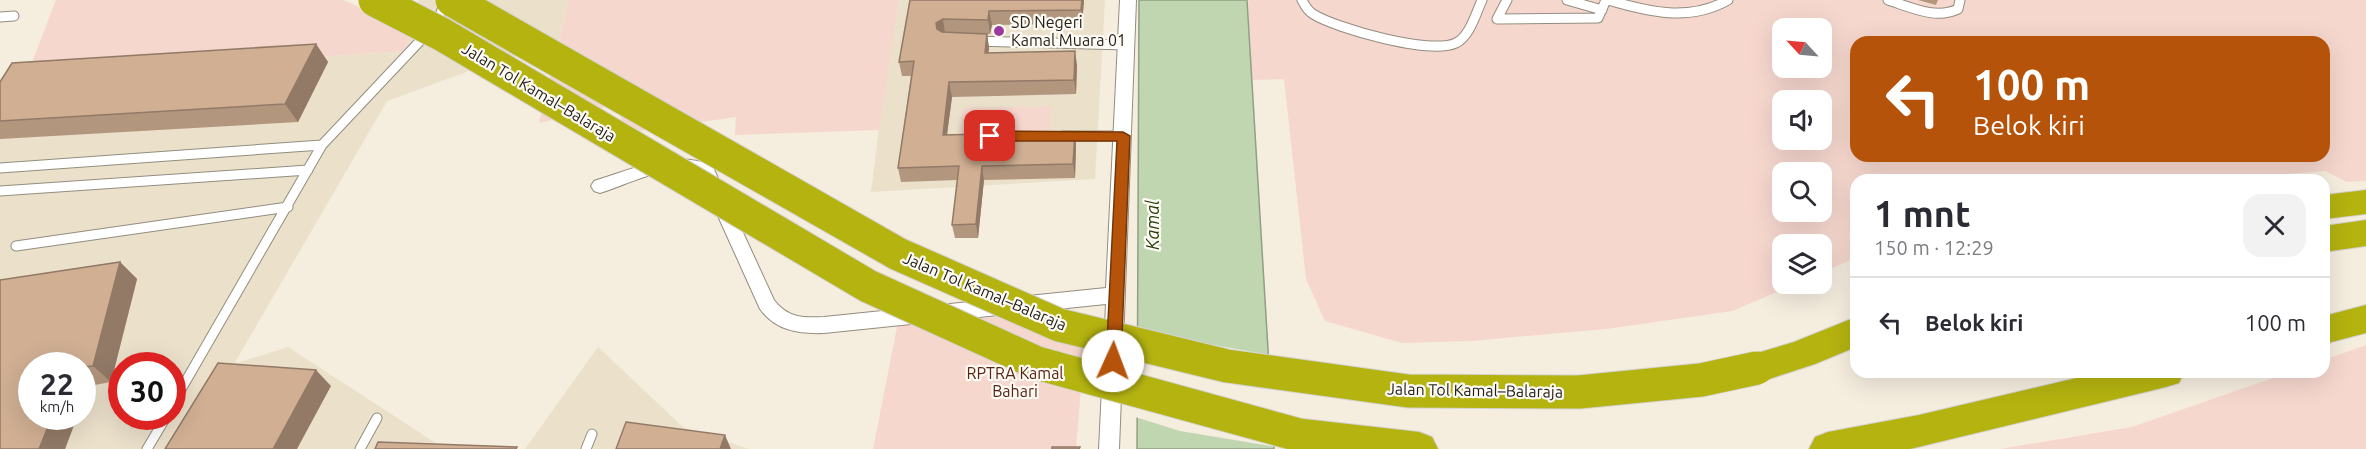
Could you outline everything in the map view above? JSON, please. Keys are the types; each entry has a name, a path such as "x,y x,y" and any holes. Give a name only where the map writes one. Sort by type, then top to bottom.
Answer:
{"highway":[{"name":"Jalan Tol Kamal–Balaraja","path":"375,0 443,35 868,286 1037,363 1295,434 1419,449"},
{"name":"Jalan Tol Kamal–Balaraja","path":"452,0 898,254 1059,325 1227,366 1408,391 1579,392 1701,380 1756,368"},
{"path":"2330,206 2366,202"},
{"path":"2330,238 2366,232"},
{"path":"2330,328 2366,319"},
{"path":"1756,368 1811,350 1850,334"},
{"path":"1756,368 1850,346"},
{"path":"1828,449 1920,431 2141,378"}],"street":[{"path":"1109,449 1128,0"},
{"path":"600,186 676,164 694,164 706,170 773,315 792,324 824,325 1116,295"}],"lane":[{"path":"186,381 322,145 436,22 446,0"},
{"path":"1302,0 1313,14 1329,20 1398,42 1439,47 1450,46 1461,39 1482,0"},
{"path":"1507,0 1497,20 1598,18 1607,0 1638,9 1678,14 1716,9 1728,0"},
{"path":"1567,0 1602,10"},
{"path":"1888,0 1939,14 1953,13 1958,9 1960,0"},
{"path":"0,17 14,16"},
{"path":"967,40 1126,45"},
{"path":"1052,136 1123,136"},
{"path":"0,168 322,145"},
{"path":"0,191 308,170"},
{"path":"16,246 288,207"},
{"path":"360,449 377,418"},
{"path":"147,449 158,430"},
{"path":"586,449 592,434"}],"shaded area":[{"path":"419,0 569,0 558,44 472,70 387,101 234,364 288,347 445,449 0,449 0,93 26,78 406,51"},
{"path":"899,0 1105,0 1095,179 871,192 885,80"},
{"path":"598,347 683,427 749,449 525,449"}],"green space":[{"path":"56,0 343,0 411,30 406,51 26,78"},
{"path":"569,0 899,0 879,130 735,135 736,117 624,133 618,104 539,123"},
{"path":"1248,0 2366,0 2366,181 2347,182 2325,171 2287,174 1850,174 1850,260 1832,268 1832,234 1772,234 1772,294 1732,311 1606,329 1471,341 1402,343 1325,321 1306,279 1284,79 1252,80"},
{"path":"1051,106 1050,142 960,144 963,108"},
{"name":"RPTRA Kamal Bahari","path":"1087,313 1076,449 873,449 898,322"},
{"path":"2366,345 2366,449 2000,449 2132,427 2273,378 2330,378 2330,358"}],"water":[{"name":"Kamal","path":"1139,0 1247,0 1274,449 1137,449"}],"pier":[{"path":"1135,326 1190,341 1271,355 1277,447 1180,431 1135,417"}],"building":[{"path":"910,0 1082,0 1081,10 989,11 988,20 943,19 936,23 937,29 942,32 987,34 985,53 1075,51 1074,80 949,82 943,135 1075,132 1073,164 982,166 976,224 952,225 959,166 898,168 914,61 899,62"},
{"path":"316,44 285,104 0,121 0,82 12,63"},
{"path":"120,262 96,354 96,352 18,352 18,430 47,430 39,449 0,449 0,280"},
{"path":"218,363 316,370 273,449 165,449 177,430 186,430 186,415"},
{"path":"626,422 725,435 720,449 616,449"},
{"path":"378,442 517,447 516,449 375,449"},
{"path":"1052,447 1080,447 1079,449 1052,449"}],"place":[{"name":"SD Negeri Kamal Muara 01","path":"999,31"}],"route":[{"path":"990,136 1123,136 1113,361"}]}
